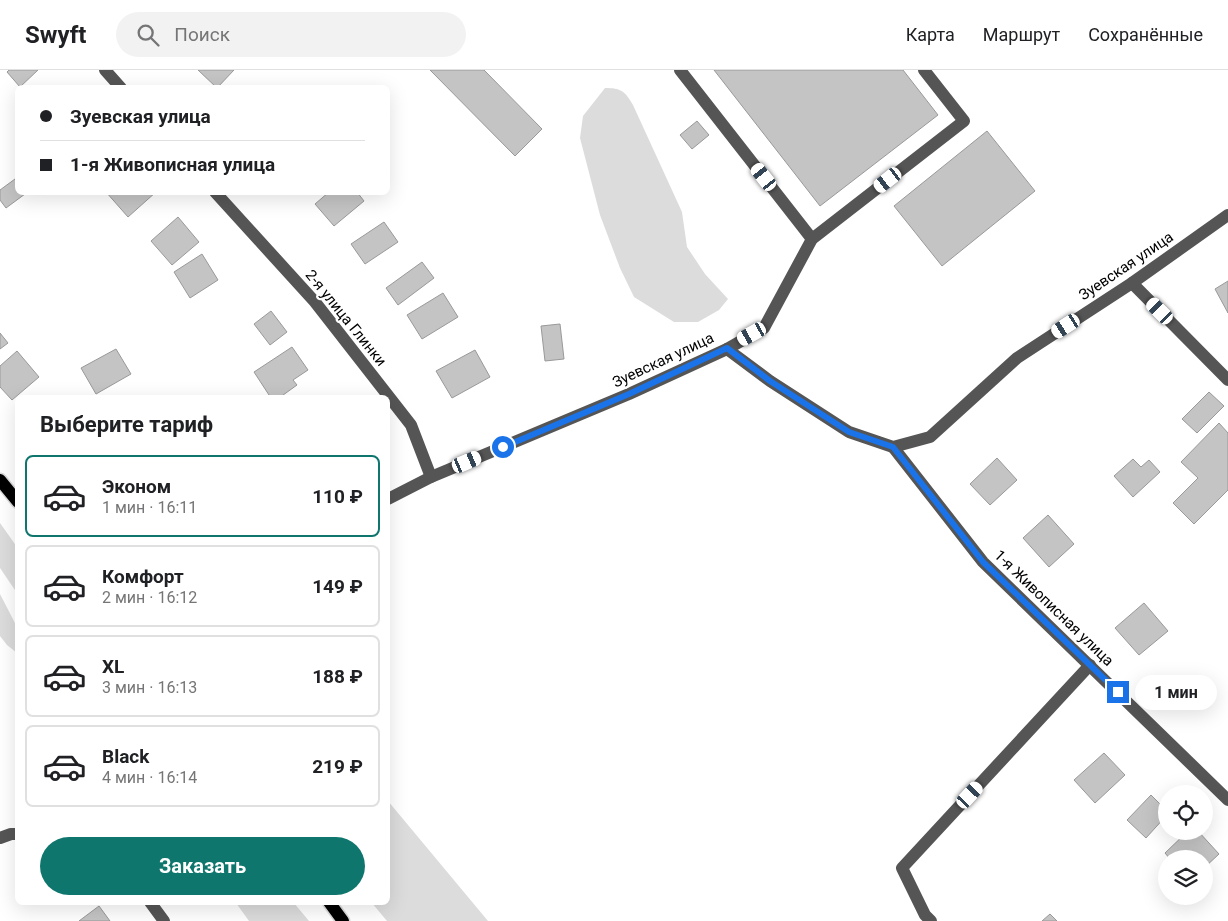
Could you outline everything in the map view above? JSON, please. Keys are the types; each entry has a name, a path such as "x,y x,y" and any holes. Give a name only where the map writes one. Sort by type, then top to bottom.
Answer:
{"main road":[{"path":"0,480 15,498"},
{"path":"331,905 343,921"}],"street":[{"path":"105,70 118,85"},
{"path":"680,70 812,238"},
{"path":"727,348 764,328 812,238 964,122 924,70"},
{"name":"2-я улица Глинки","path":"218,195 315,302 388,395"},
{"name":"Зуевская улица","path":"390,497 431,477 629,394 727,348 770,381 849,432 893,447 930,437 1017,358 1132,283 1228,215"},
{"path":"1132,283 1228,380"},
{"name":"2-я улица Глинки","path":"390,398 411,425 431,477"},
{"name":"1-я Живописная улица","path":"893,447 983,562 1228,800"},
{"path":"931,921 925,915 902,868 1090,665"},
{"path":"0,838 15,834"},
{"path":"152,905 164,921"}],"shaded area":[{"path":"605,88 622,91 628,96 682,212 687,247 705,274 728,299 719,310 698,322 674,322 634,297 620,268 600,215 580,138 583,116"},
{"path":"0,523 15,544 15,590 0,568"},
{"path":"0,594 15,623 15,651 0,636"},
{"path":"390,803 488,921 387,921 374,905 390,905"},
{"path":"237,905 296,905 309,921 249,921"}],"building":[{"path":"9,70 38,70 22,85 18,85 7,72"},
{"path":"198,70 234,70 220,85 214,85"},
{"path":"430,70 484,70 542,129 515,156"},
{"path":"714,70 903,70 938,115 820,206"},
{"path":"697,121 709,135 692,149 680,135"},
{"path":"987,131 1035,191 942,266 894,206"},
{"path":"15,179 15,195 24,195 6,208 0,200 0,190"},
{"path":"109,195 153,195 128,217"},
{"path":"326,195 359,195 364,201 334,226 315,204"},
{"path":"178,217 199,242 172,265 151,241"},
{"path":"384,222 398,242 365,264 351,244"},
{"path":"202,254 218,280 190,298 174,272"},
{"path":"422,262 434,278 398,305 386,288"},
{"path":"1228,281 1228,313 1215,289"},
{"path":"443,293 458,317 422,339 407,315"},
{"path":"271,311 287,332 270,345 254,324"},
{"path":"560,324 564,359 545,361 541,326"},
{"path":"0,333 8,343 0,349"},
{"path":"292,347 308,370 293,380 297,385 283,395 269,395 254,372"},
{"path":"116,349 131,374 96,394 81,368"},
{"path":"475,350 490,377 452,398 436,371"},
{"path":"17,351 39,377 18,395 15,395 12,400 0,387 0,366"},
{"path":"1209,392 1224,406 1197,433 1182,419"},
{"path":"1219,423 1228,433 1228,490 1194,524 1173,503 1198,478 1181,462"},
{"path":"997,458 1017,480 990,505 970,484"},
{"path":"1133,459 1141,467 1149,460 1160,472 1133,497 1114,476"},
{"path":"1048,515 1074,544 1049,567 1023,538"},
{"path":"1144,603 1168,631 1139,655 1115,628"},
{"path":"1104,753 1125,775 1095,803 1074,780"},
{"path":"1151,795 1158,802 1158,825 1146,838 1127,820"},
{"path":"1179,840 1206,840 1219,854 1213,860 1213,850 1168,850"},
{"path":"99,906 110,921 79,921"},
{"path":"1050,914 1057,921 1042,921"}],"route":[{"path":"503,447 629,394 727,348 770,381 849,432 893,447 983,562 1118,692"}]}
